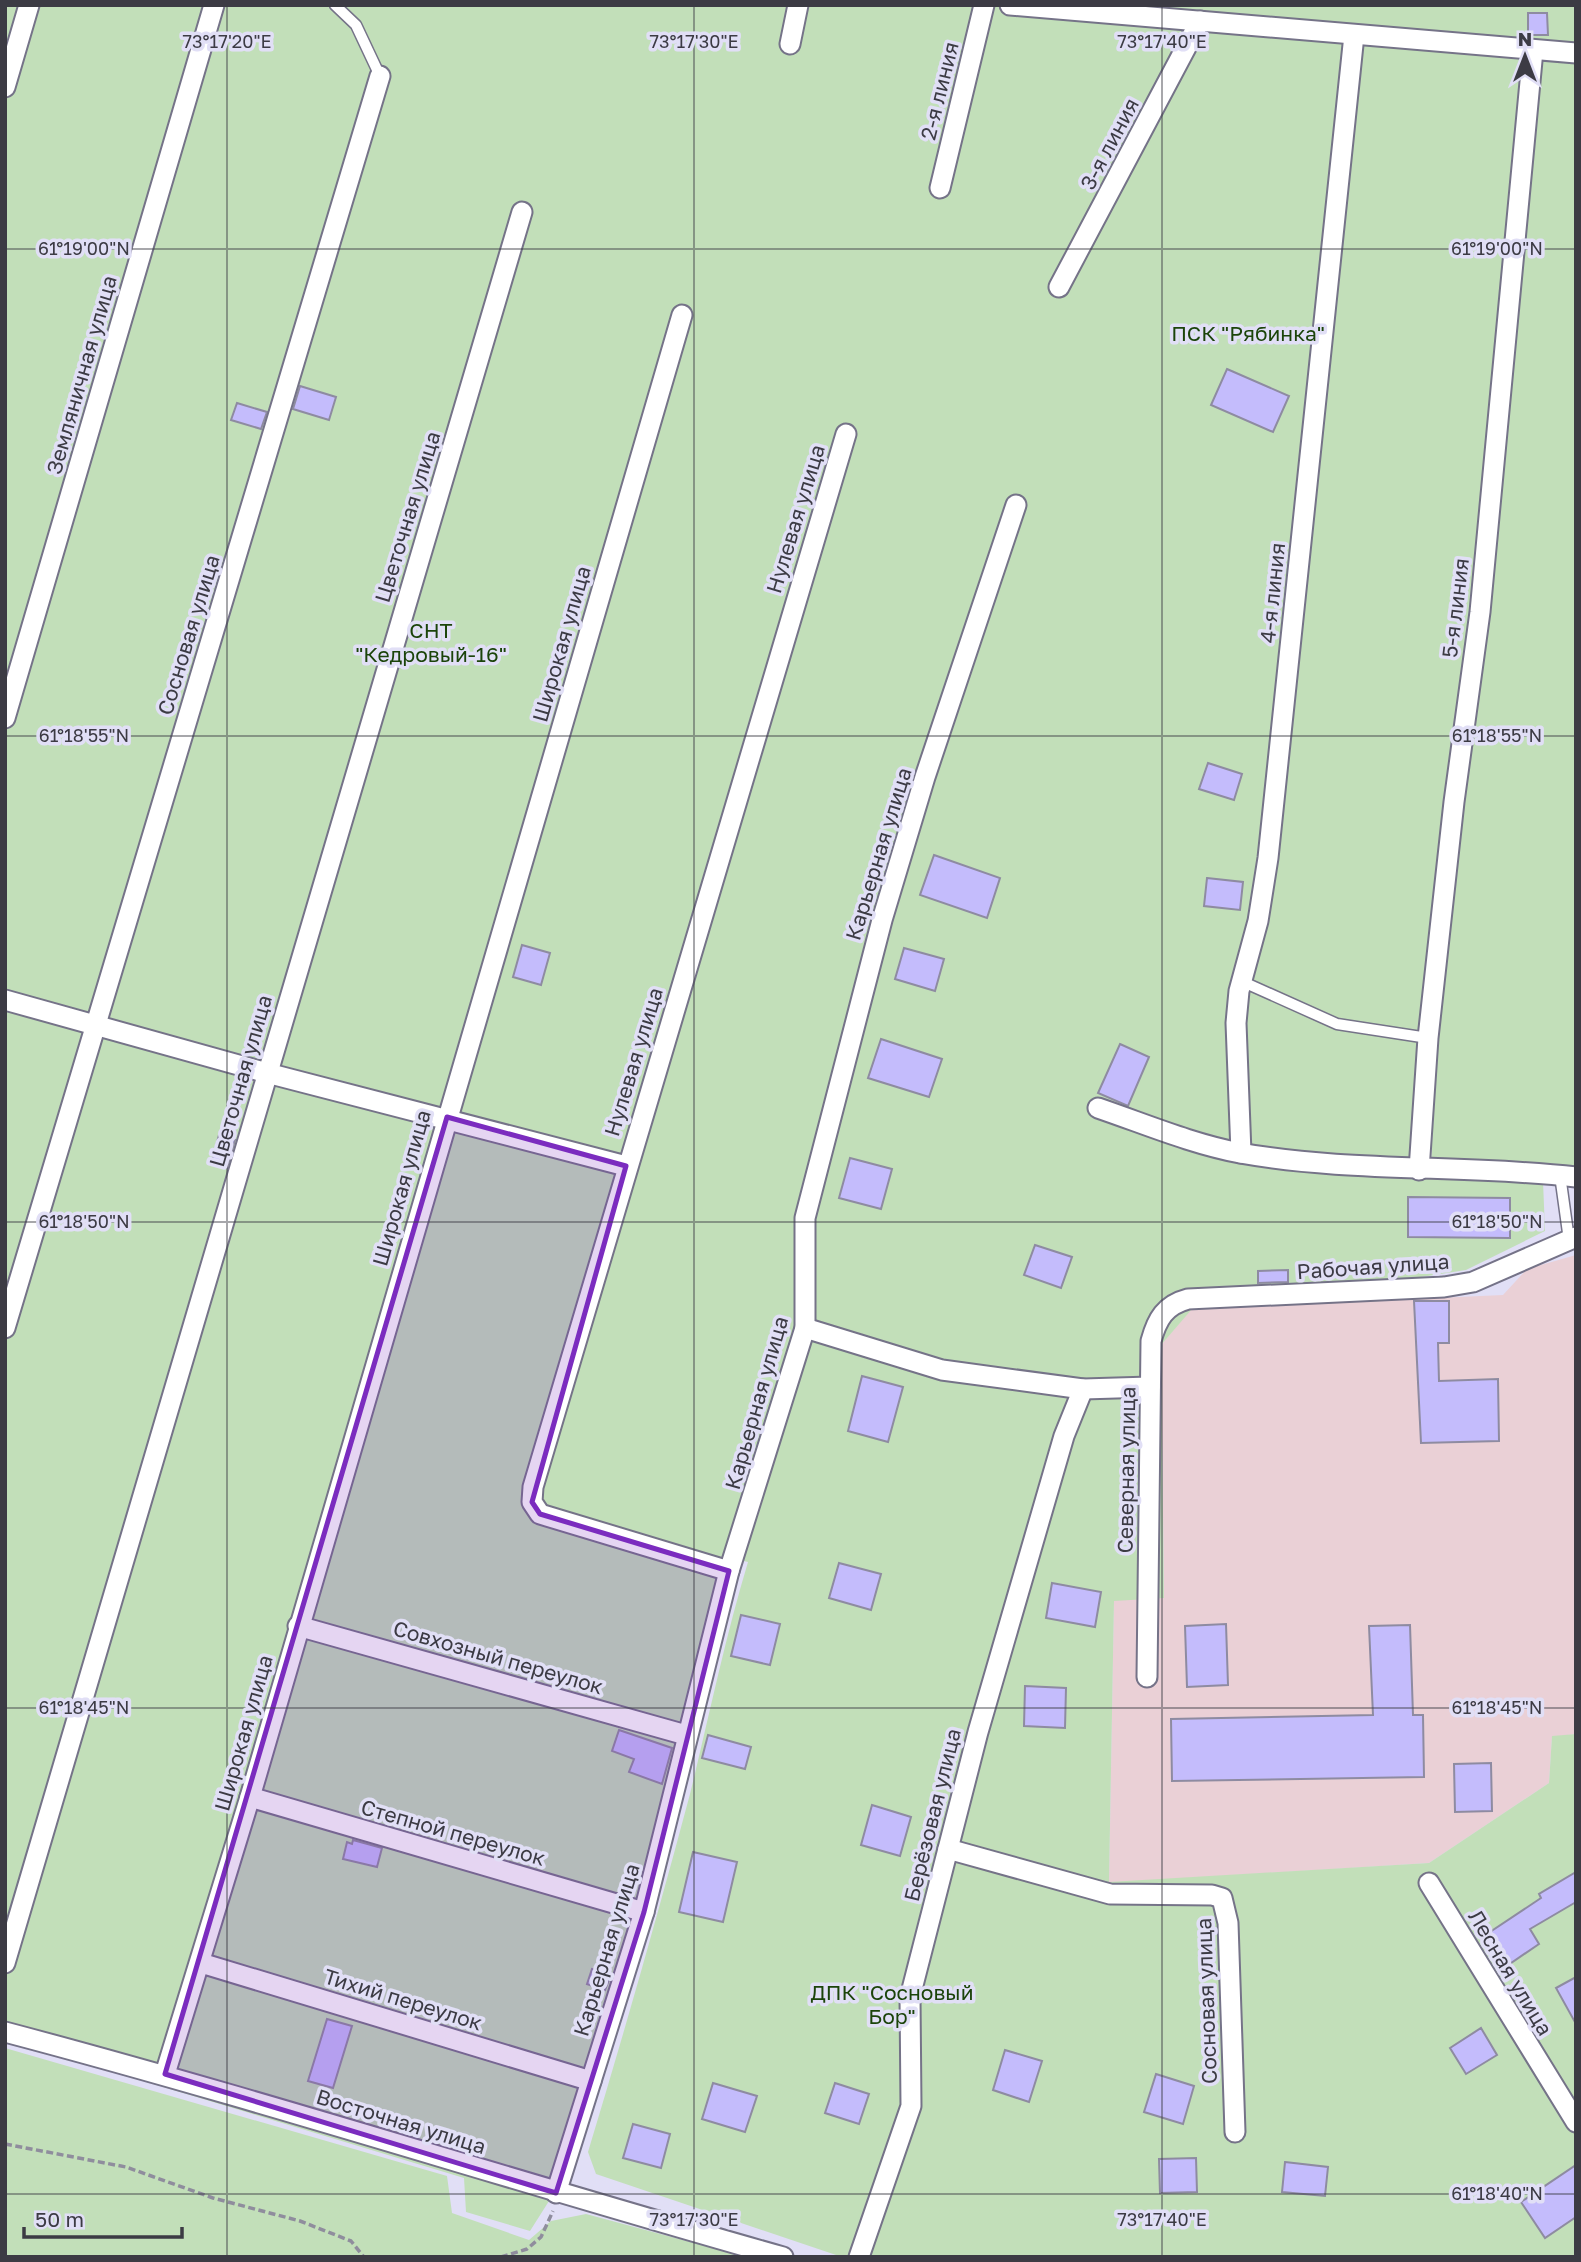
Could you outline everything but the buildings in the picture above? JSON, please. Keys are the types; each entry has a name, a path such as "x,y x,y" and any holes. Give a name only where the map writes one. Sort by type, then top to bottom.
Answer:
{"street":[{"path":"5,88 29,5"},
{"name":"Земляничная улица","path":"5,718 215,5"},
{"path":"790,44 798,5"},
{"name":"2-я линия","path":"940,188 984,5"},
{"path":"1010,5 1576,53"},
{"name":"3-я линия","path":"1059,287 1200,21"},
{"name":"4-я линия","path":"1241,1153 1236,1023 1241,981 1258,921 1268,858 1354,35"},
{"name":"5-я линия","path":"1419,1170 1428,1038 1454,802 1480,612 1534,50"},
{"name":"Сосновая улица","path":"5,1328 380,76"},
{"name":"Цветочная улица","path":"5,1963 522,212"},
{"name":"Широкая улица","path":"165,2074 250,1797 682,315"},
{"name":"Нулевая улица","path":"729,1571 540,1514 532,1502 533,1487 626,1166 846,434"},
{"name":"Карьерная улица","path":"556,2193 644,1913 686,1735 729,1571 805,1328 802,1242 810,1197 889,894 1016,505"},
{"path":"5,1000 267,1073 447,1117 626,1166"},
{"path":"1098,1108 1203,1144 1241,1153 1343,1166 1568,1176"},
{"name":"Рабочая улица","path":"1205,1299 1444,1287 1473,1282 1572,1239"},
{"name":"Северная улица","path":"1147,1677 1151,1341 1159,1319 1175,1303 1205,1299"},
{"path":"805,1328 942,1370 1083,1390 1150,1387"},
{"name":"Берёзовая улица","path":"859,2257 911,2106 910,1997 948,1849 1064,1436 1083,1390"},
{"name":"Совхозный переулок","path":"298,1626 686,1735"},
{"name":"Степной переулок","path":"250,1797 644,1913"},
{"name":"Сосновая улица","path":"948,1849 1110,1894 1212,1895 1222,1898 1228,1923 1235,2132"},
{"name":"Лесная улица","path":"1429,1883 1576,2122"},
{"name":"Тихий переулок","path":"201,1963 591,2081"},
{"name":"Восточная улица","path":"5,2032 165,2074 556,2193 783,2257"}],"lane":[{"path":"335,5 356,26 380,76"},
{"path":"1241,981 1337,1024 1428,1038"},
{"path":"1568,1176 1572,1239"}],"path":[{"path":"5,2144 126,2167 213,2198 300,2221 351,2241 364,2257"},
{"path":"501,2257 527,2249 541,2237 553,2214 556,2193"}],"highlighted area":[{"path":"447,1117 626,1166 532,1502 540,1514 729,1571 644,1912 556,2193 165,2074"}],"shaded area":[{"path":"1576,1255 1576,1734 1552,1737 1549,1783 1429,1863 1109,1883 1114,1600 1164,1597 1161,1345 1191,1309 1503,1295 1527,1269"}],"green space":[{"path":"5,5 1576,5 1576,1166 1431,1162 1438,1039 1451,916 1410,1177 1543,1181 1545,1231 1466,1270 1383,1283 1380,1301 1192,1309 1161,1345 1164,1598 1114,1601 1109,1882 1429,1863 1549,1783 1552,1736 1576,1734 1576,2257 842,2257 596,2174 588,2152 678,1839 748,1562 722,1556 645,1879 549,2201 530,2231 466,2212 464,2178 5,2039"},
{"path":"5,2048 447,2176 452,2213 529,2240 551,2221 586,2214 746,2257 5,2257"}],"park label":[{"name":"ПСК \"Рябинка\"","path":"1248,334"},
{"name":"СНТ \"Кедровый-16\"","path":"431,643"},
{"name":"ДПК \"Сосновый Бор\"","path":"892,2005"}]}
